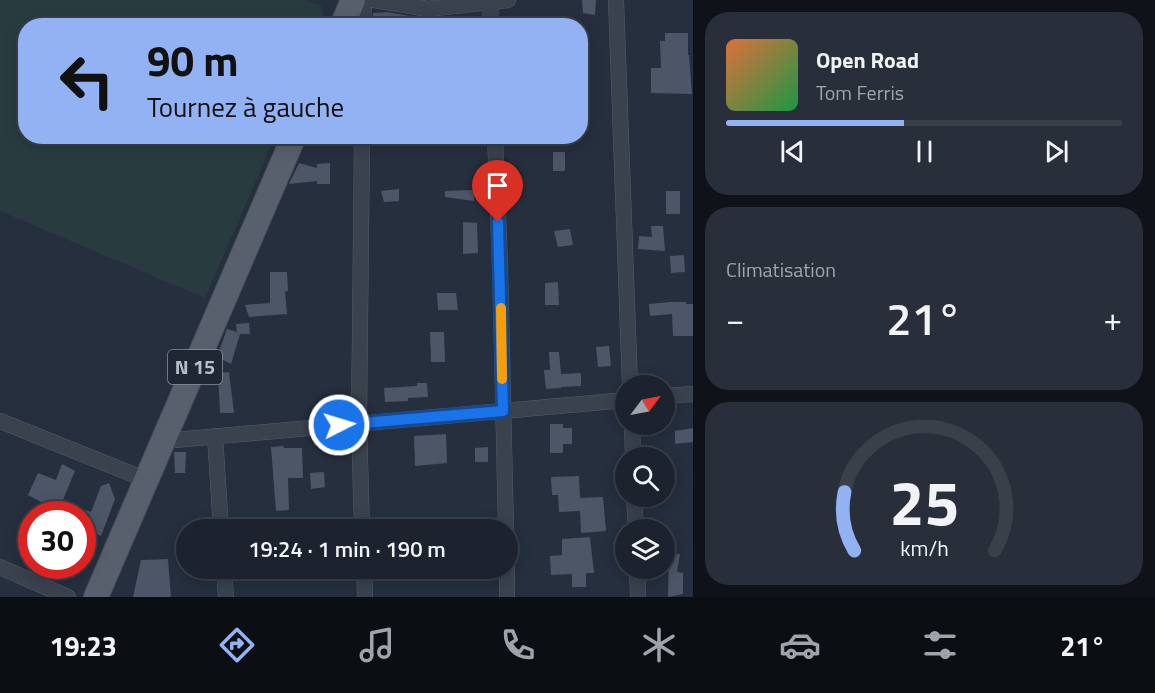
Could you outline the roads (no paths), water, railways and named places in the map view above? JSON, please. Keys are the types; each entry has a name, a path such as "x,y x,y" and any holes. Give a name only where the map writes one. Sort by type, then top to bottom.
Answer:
{"main road":[{"path":"345,18 353,0"},
{"name":"N 15","path":"96,597 291,144"}],"street":[{"path":"363,18 364,0"},
{"path":"374,0 428,9 508,0"},
{"path":"615,0 630,375"},
{"path":"490,1 491,18"},
{"path":"362,144 359,423 362,519"},
{"path":"495,144 506,519"},
{"path":"675,395 693,394"},
{"path":"164,441 615,401"},
{"path":"0,421 147,480"},
{"path":"214,436 220,519"},
{"path":"0,567 68,597"},
{"path":"225,579 226,597"},
{"path":"363,579 364,597"},
{"path":"507,579 507,597"},
{"path":"637,579 638,597"}]}
